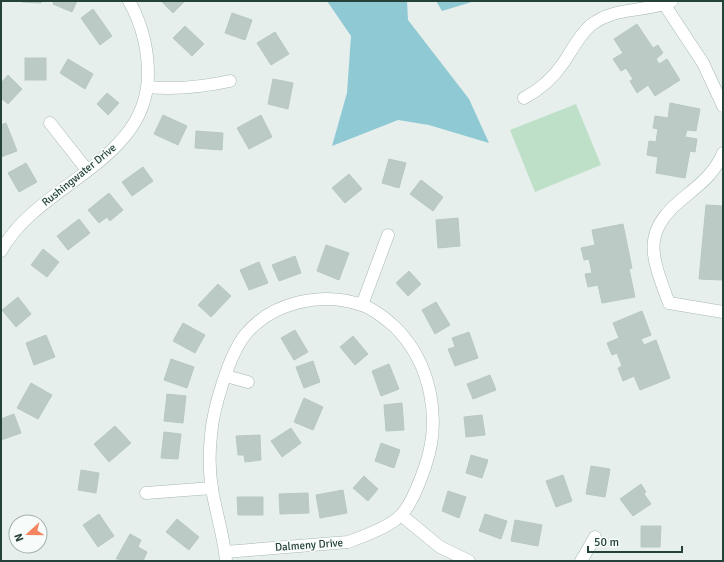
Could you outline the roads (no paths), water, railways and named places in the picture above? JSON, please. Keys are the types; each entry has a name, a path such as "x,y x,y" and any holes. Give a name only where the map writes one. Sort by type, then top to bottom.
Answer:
{"street":[{"name":"Rushingwater Drive","path":"1,251 12,234 32,213 110,153 135,121 148,87 148,57 143,30 129,1"},
{"path":"524,98 544,85 555,74 590,26 609,14 637,5 668,3 703,63 723,106"},
{"path":"148,87 166,89 203,87 230,80"},
{"path":"50,123 88,170"},
{"path":"723,153 718,165 706,180 663,216 655,230 653,246 662,285 669,303 723,312"},
{"path":"362,305 388,235"},
{"name":"Dalmeny Drive","path":"312,300 333,300 362,305 377,312 403,336 421,364 430,390 433,425 427,462 418,486 401,515 365,536 348,542 226,556 212,488 209,460 214,415 226,376 235,351 244,336 262,318 273,312 298,303 312,300"},
{"path":"226,376 248,382"},
{"path":"146,493 212,488"},
{"path":"401,515 440,547 469,561"},
{"path":"581,561 595,537"}],"water":[{"path":"327,1 407,1 408,20 469,99 489,143 429,125 398,120 332,146 347,93 351,36"},
{"path":"436,1 475,1 442,11"}]}
